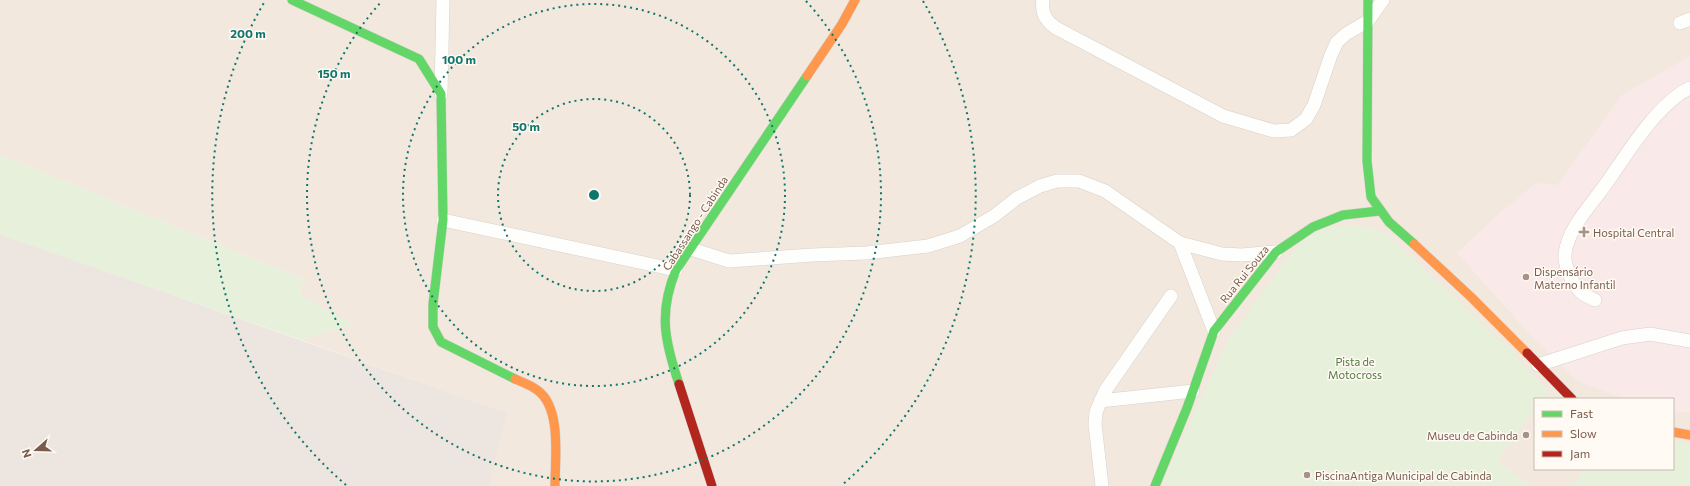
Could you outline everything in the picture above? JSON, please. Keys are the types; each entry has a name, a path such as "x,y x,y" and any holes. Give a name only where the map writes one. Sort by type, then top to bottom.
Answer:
{"main road":[{"path":"292,0 419,59 441,94 443,220 433,304 433,327 441,342 538,390 548,402 554,416 555,486"},
{"name":"Cabassango - Cabinda","path":"709,485 668,350 664,327 667,290 676,270 842,24 855,0"},
{"path":"1368,0 1368,184 1371,197 1379,211 1388,222 1471,297 1571,398"},
{"name":"Rua Rui Souza","path":"1155,486 1193,391 1214,331 1276,252 1313,228 1336,217 1379,211"},
{"path":"1674,432 1690,435"}],"street":[{"path":"441,94 443,0"},
{"path":"1043,0 1043,15 1047,21 1056,28 1223,116 1274,131 1291,130 1306,119 1314,105 1330,55 1338,42 1346,34 1368,21 1383,0"},
{"path":"1595,300 1581,292 1568,270 1565,255 1571,236 1587,209 1631,146 1665,106 1683,91 1690,88"},
{"path":"691,249 729,261 866,253 928,246 960,236 994,216 1017,198 1040,186 1057,181 1079,181 1105,191 1180,243 1222,254 1242,255 1276,252"},
{"path":"443,220 676,270"},
{"path":"1180,243 1214,331"},
{"path":"1102,486 1095,424 1100,401 1171,296"},
{"path":"1538,365 1622,338 1650,334 1690,341"},
{"path":"1100,401 1193,391"}],"shaded area":[{"path":"0,0 1690,0 1690,486 489,486 506,413 302,340 352,324 300,295 303,279 0,155"},
{"name":"Hospital Central","path":"1690,56 1690,413 1674,411 1674,398 1622,398 1578,381 1536,341 1457,253 1501,212 1536,183 1557,185 1622,95"},
{"path":"0,234 507,413 489,486 0,486"}],"green space":[{"path":"0,155 303,279 300,295 353,324 302,340 0,235"},
{"name":"Pista de Motocross","path":"1355,225 1384,232 1512,351 1548,392 1543,398 1534,398 1534,410 1497,461 1532,486 1161,486 1228,340 1290,255 1305,238 1330,227"},
{"path":"1674,441 1690,443 1690,486 1571,486 1584,470 1674,470"}],"traffic: fast":[{"path":"292,0 419,59 441,94 443,220 433,304 433,327 441,342 515,379"},
{"path":"1368,0 1367,161 1371,197 1389,222 1414,244"},
{"path":"679,384 667,341 665,314 670,286 676,270 807,76"},
{"path":"1155,486 1187,408 1214,331 1276,252 1313,227 1343,215 1379,211"}],"traffic: slow":[{"path":"807,76 842,24 855,0"},
{"path":"1414,244 1471,297 1527,353"},
{"path":"515,379 537,390 545,398 550,408 554,421 556,448 555,486"},
{"path":"1674,432 1690,435"}],"traffic: jam":[{"path":"1527,353 1571,398"},
{"path":"679,384 712,486"}],"place":[{"name":"Hospital Central","path":"1584,232"},
{"name":"Dispensário Materno Infantil","path":"1526,277"},
{"name":"Museu de Cabinda","path":"1526,435"},
{"name":"PiscinaAntiga Municipal de Cabinda","path":"1307,475"}]}
